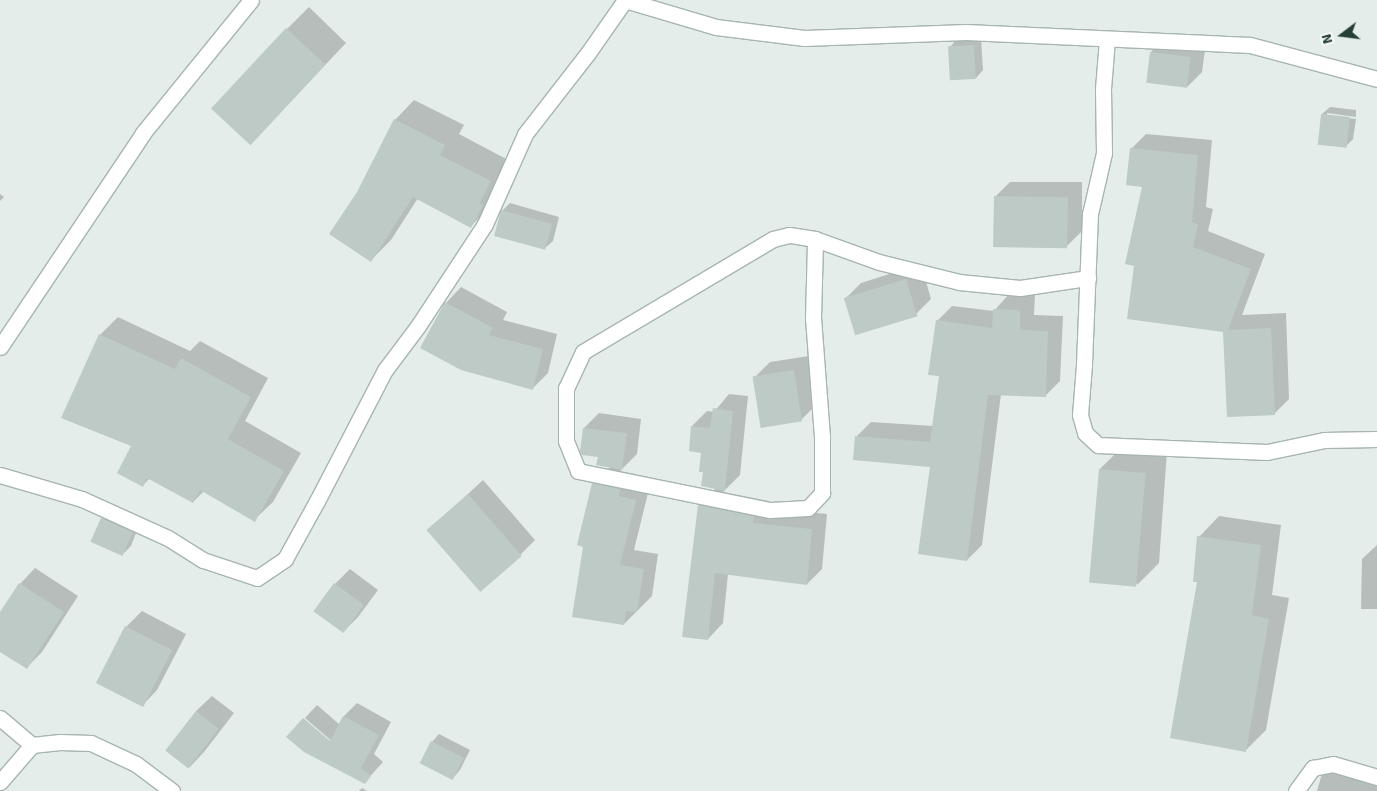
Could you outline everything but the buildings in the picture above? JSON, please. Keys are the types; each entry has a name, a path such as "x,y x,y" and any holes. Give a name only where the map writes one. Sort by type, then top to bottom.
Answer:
{"street":[{"path":"0,347 143,133 251,0"},
{"path":"0,475 82,499 168,538 203,560 257,578 285,559 318,500 385,370 418,326 485,224 525,134 588,53 625,0 716,27 804,38 966,32 1250,45 1377,79"},
{"path":"1107,39 1102,90 1104,153 1090,214 1080,415 1085,433 1098,445 1268,452 1324,440 1377,439"},
{"path":"815,239 813,318 822,437 822,494 808,508 770,510 578,472 566,440 566,388 583,352 772,239 789,235 815,239 878,262 959,282 1020,288 1088,278"},
{"path":"0,718 32,745"},
{"path":"0,782 32,745 60,742 91,743 136,764 172,791"},
{"path":"1296,791 1313,768 1333,764 1377,777"}]}
